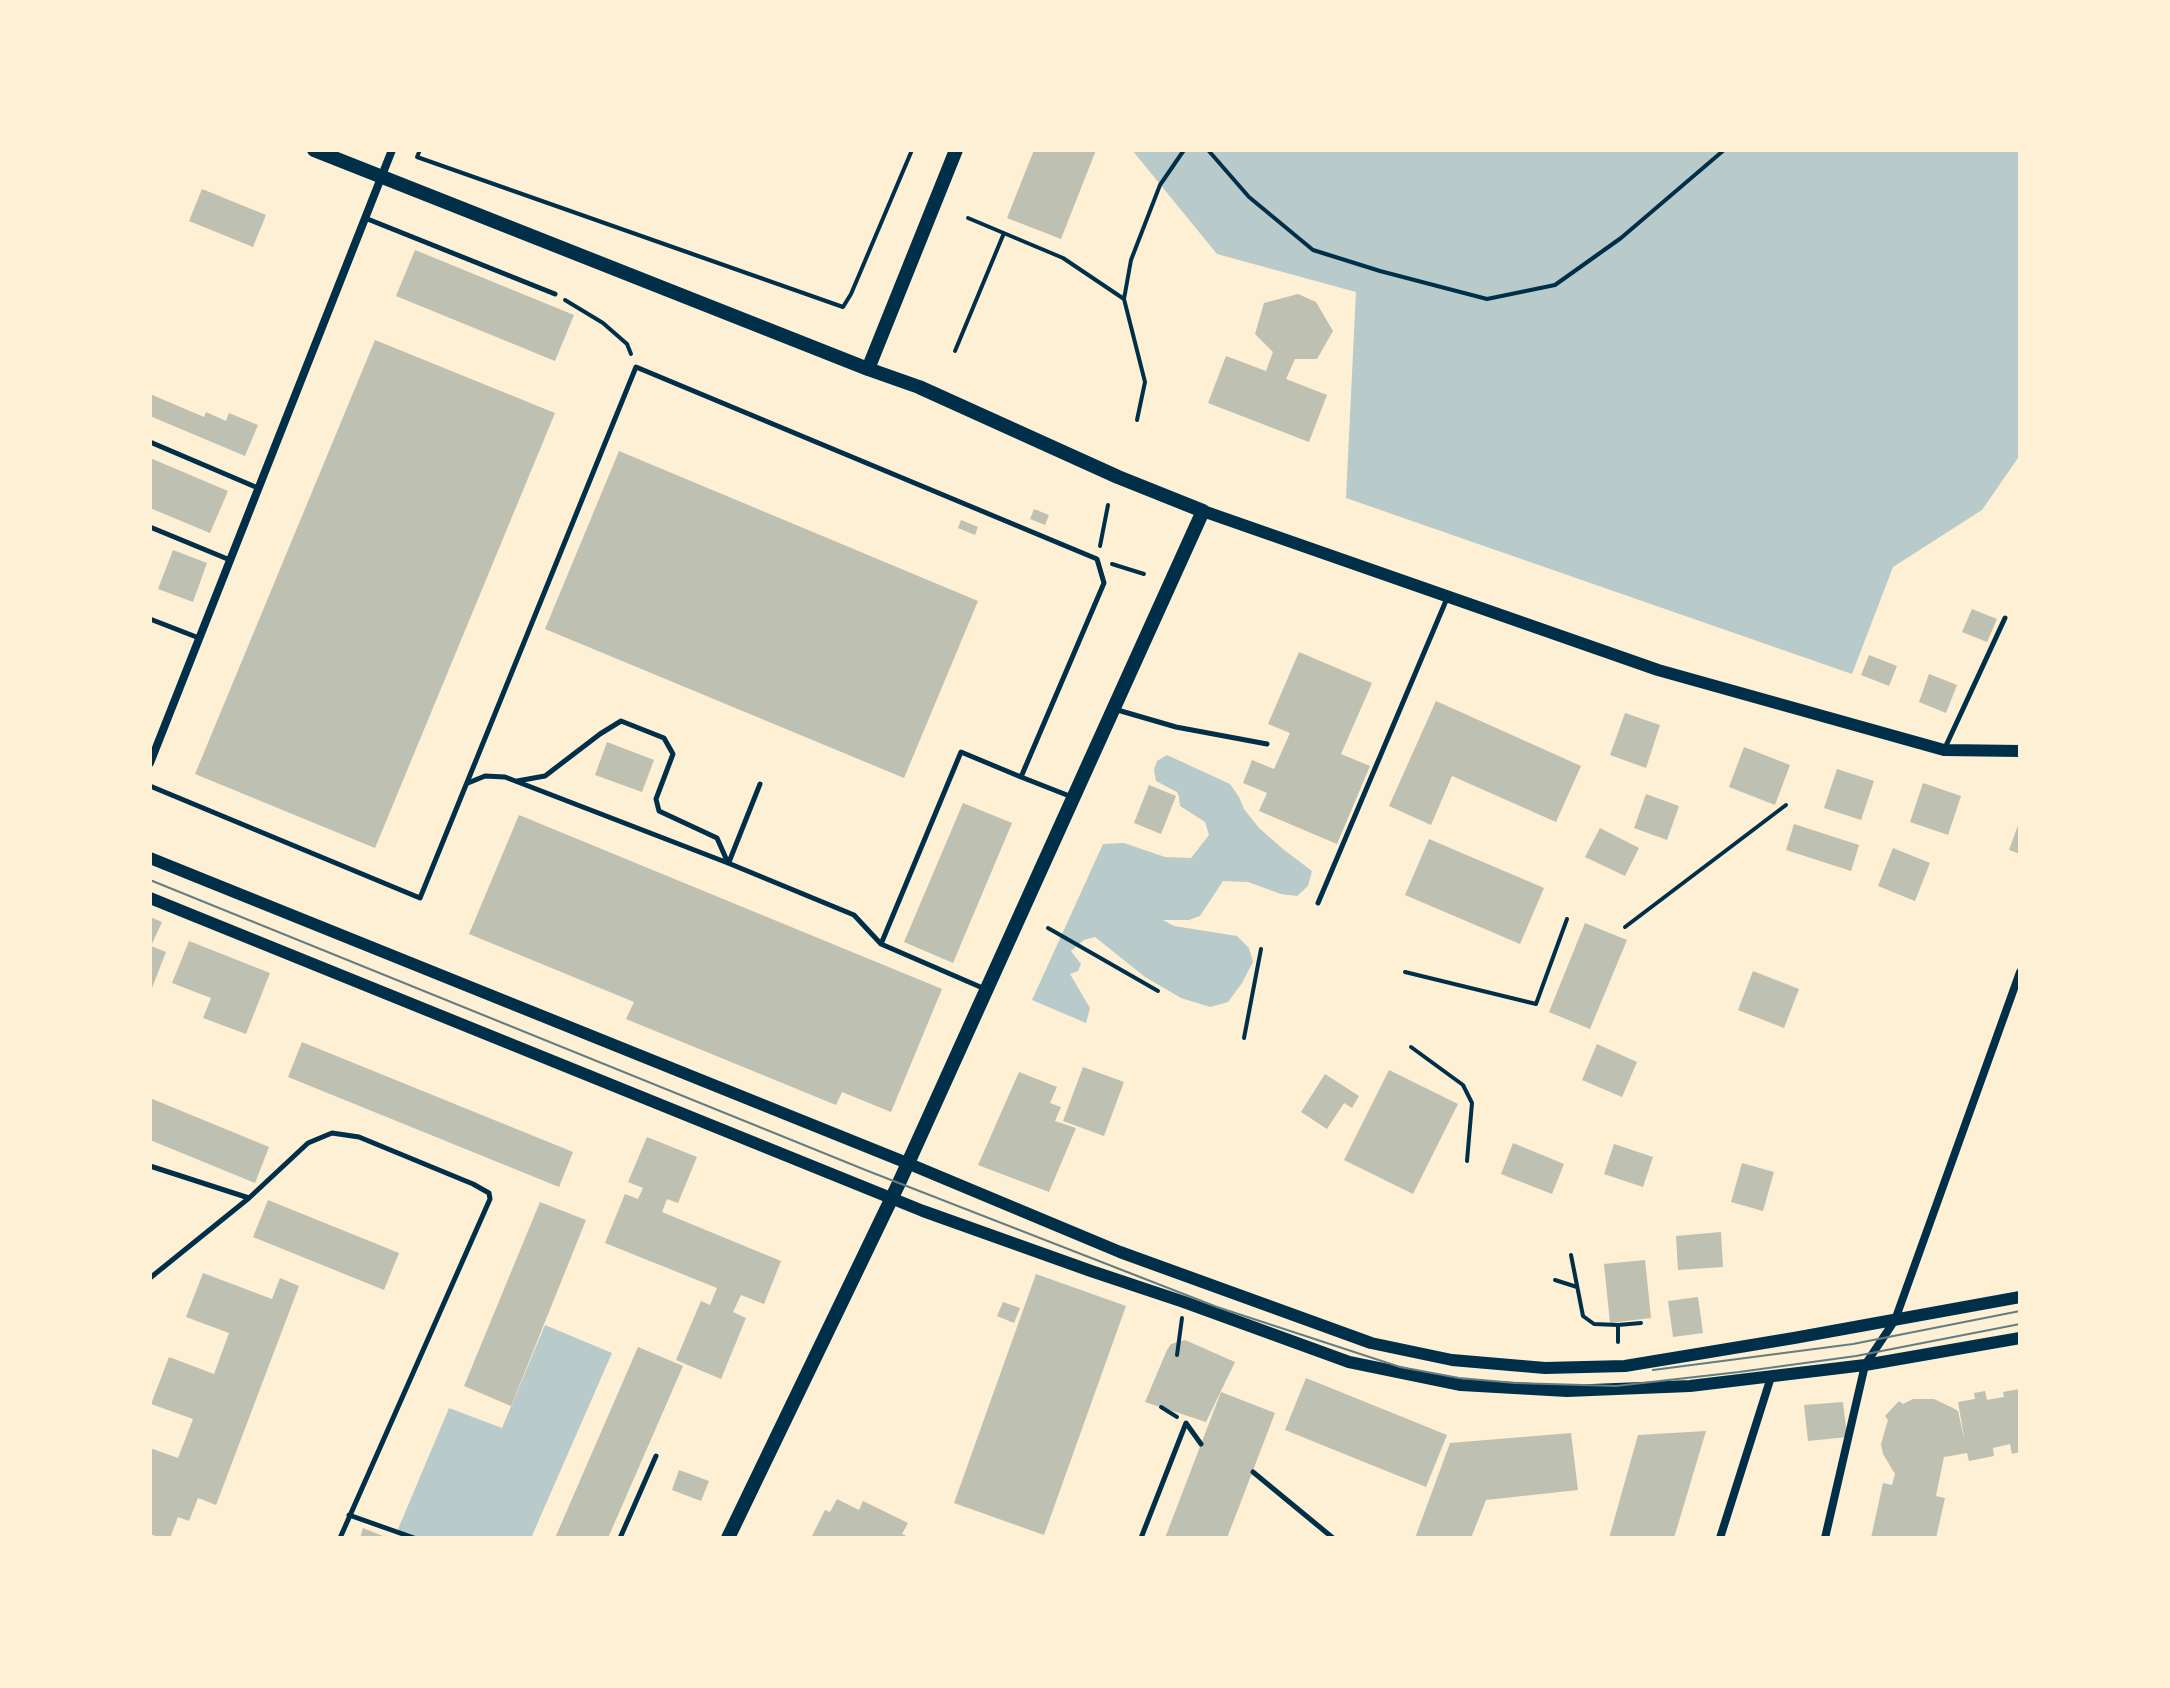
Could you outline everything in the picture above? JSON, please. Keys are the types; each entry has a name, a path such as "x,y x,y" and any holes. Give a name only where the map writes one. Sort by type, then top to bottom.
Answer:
{"main road":[{"path":"314,150 919,387 1118,477 1203,511 891,1198 728,1538"},
{"path":"868,369 956,150"}],"street":[{"path":"150,763 392,150"},
{"path":"1203,511 1658,670 1944,750 2020,751"},
{"path":"150,858 1120,1252 1371,1343 1452,1360 1545,1368 1625,1366 2020,1297"},
{"path":"150,898 891,1198 1349,1362 1461,1385 1583,1390 1690,1386 1771,1377 1865,1365 2020,1338"},
{"path":"1825,1538 1865,1365 1895,1320 2017,989 2020,972"},
{"path":"1720,1538 1771,1377"}],"lane":[{"path":"364,217 555,294"},
{"path":"150,786 420,898 636,367 1097,559 1104,583 1021,777"},
{"path":"150,442 258,488"},
{"path":"150,527 230,560"},
{"path":"1318,903 1448,595"},
{"path":"1944,750 2005,618"},
{"path":"150,619 199,638"},
{"path":"1114,709 1176,727 1267,744"},
{"path":"516,782 545,776 621,721 664,738 673,754 656,799 659,811 717,838 728,863"},
{"path":"881,944 961,752 1073,798"},
{"path":"467,783 485,776 505,777 728,863 854,915 881,944 986,989"},
{"path":"728,863 760,784"},
{"path":"150,1278 249,1198 308,1143 332,1133 359,1137 489,1193 490,1199 340,1538"},
{"path":"150,1166 249,1198"},
{"path":"1141,1538 1186,1423 1201,1444"},
{"path":"620,1538 656,1456"},
{"path":"1253,1472 1333,1538"},
{"path":"349,1515 414,1538"}],"path":[{"path":"420,150 417,157 843,307 912,150"},
{"path":"1137,420 1145,382 1124,299 1131,260 1160,185 1184,150"},
{"path":"1208,150 1249,197 1313,250 1487,299 1555,285 1621,238 1724,150"},
{"path":"968,218 1063,258 1124,299"},
{"path":"955,351 1004,233"},
{"path":"555,294 603,323 627,344 636,367"},
{"path":"1108,505 1097,559 1144,574"},
{"path":"1625,927 1786,805"},
{"path":"1405,972 1536,1004 1567,919"},
{"path":"1048,928 1158,991"},
{"path":"1244,1038 1261,949"},
{"path":"1411,1047 1463,1085 1472,1103 1467,1161"},
{"path":"1571,1255 1583,1316 1594,1324 1641,1323"},
{"path":"1555,1280 1577,1287"},
{"path":"1177,1355 1184,1302"},
{"path":"1618,1325 1618,1342"}],"shaded area":[{"path":"1132,150 2020,150 2020,455 1982,510 1893,567 1852,674 1346,498 1356,292 1217,254"},
{"path":"1167,755 1230,784 1259,828 1312,871 1308,886 1297,896 1281,894 1248,882 1223,881 1200,916 1189,920 1163,920 1174,926 1237,936 1249,948 1253,962 1242,983 1228,1002 1210,1007 1181,998 1145,977 1095,937 1084,940 1071,951 1081,964 1078,971 1070,974 1090,1008 1086,1023 1032,1000 1103,844 1124,843 1165,857 1191,858 1209,835 1205,822 1180,806 1177,792 1156,781 1154,770 1157,761"},
{"path":"545,1325 612,1353 531,1538 406,1538 396,1534 449,1408 502,1428"}],"building":[{"path":"1034,150 1096,150 1061,239 1007,218"},
{"path":"202,189 266,215 253,247 189,221"},
{"path":"415,250 574,315 555,361 396,296"},
{"path":"1298,294 1316,302 1333,331 1317,359 1295,359 1286,379 1327,395 1309,442 1208,403 1226,356 1266,371 1273,352 1255,334 1264,303"},
{"path":"375,340 555,413 375,848 195,774"},
{"path":"150,394 204,417 206,412 226,421 229,413 258,425 245,456 150,416"},
{"path":"619,451 978,601 904,778 545,629"},
{"path":"150,458 228,491 210,533 150,508"},
{"path":"1034,509 1049,515 1045,525 1030,519"},
{"path":"961,520 978,527 975,535 958,528"},
{"path":"173,550 207,563 193,602 158,589"},
{"path":"1972,609 1997,619 1987,642 1962,632"},
{"path":"1299,652 1372,683 1341,754 1370,766 1337,844 1259,811 1267,793 1243,783 1252,760 1274,769 1290,733 1268,724"},
{"path":"1869,655 1897,666 1889,686 1861,675"},
{"path":"1929,674 1957,685 1946,713 1919,702"},
{"path":"1436,701 1581,766 1556,822 1452,776 1431,825 1389,806"},
{"path":"1625,713 1660,725 1646,768 1610,755"},
{"path":"607,742 654,760 642,792 595,775"},
{"path":"1744,747 1790,765 1775,805 1729,787"},
{"path":"1837,769 1874,781 1861,820 1824,808"},
{"path":"1923,783 1961,796 1948,835 1910,822"},
{"path":"1149,785 1176,796 1161,834 1134,823"},
{"path":"1646,794 1679,806 1667,840 1634,828"},
{"path":"963,803 1012,823 953,963 904,942"},
{"path":"519,815 942,989 891,1112 842,1092 836,1105 626,1019 634,1002 469,934"},
{"path":"2020,820 2020,854 2009,850"},
{"path":"1794,824 1859,845 1851,871 1786,850"},
{"path":"1600,828 1639,848 1625,876 1585,857"},
{"path":"1429,839 1544,888 1520,944 1405,895"},
{"path":"1893,848 1930,863 1915,901 1878,886"},
{"path":"150,917 162,922 151,946 166,952 150,993"},
{"path":"1585,923 1627,940 1590,1029 1549,1012"},
{"path":"189,941 270,973 246,1034 203,1018 211,998 172,983"},
{"path":"1753,971 1799,989 1784,1028 1738,1010"},
{"path":"302,1042 573,1152 559,1187 288,1077"},
{"path":"1597,1044 1637,1062 1622,1097 1582,1080"},
{"path":"1083,1067 1124,1082 1104,1136 1063,1121"},
{"path":"1389,1070 1458,1104 1413,1194 1344,1160"},
{"path":"1019,1072 1057,1087 1050,1103 1061,1107 1055,1121 1076,1128 1049,1192 978,1165"},
{"path":"1325,1074 1359,1096 1352,1108 1344,1103 1327,1129 1301,1112"},
{"path":"150,1098 269,1147 255,1183 150,1140"},
{"path":"647,1137 697,1157 678,1203 667,1199 662,1212 781,1261 764,1304 741,1295 733,1312 746,1318 721,1379 676,1360 701,1301 710,1305 717,1288 605,1243 625,1194 638,1199 643,1188 628,1182"},
{"path":"1513,1143 1564,1164 1552,1194 1501,1174"},
{"path":"1614,1144 1653,1157 1643,1187 1604,1174"},
{"path":"1742,1163 1774,1172 1763,1211 1731,1202"},
{"path":"268,1200 399,1253 384,1290 253,1237"},
{"path":"540,1202 586,1220 511,1406 464,1386"},
{"path":"1721,1232 1723,1267 1678,1270 1676,1236"},
{"path":"1645,1260 1651,1318 1610,1323 1604,1264"},
{"path":"203,1273 272,1299 280,1278 299,1286 216,1505 198,1498 189,1521 178,1517 170,1538 161,1538 150,1534 150,1448 178,1458 193,1419 151,1404 169,1357 214,1374 229,1333 186,1317"},
{"path":"1036,1274 1126,1306 1044,1535 954,1503"},
{"path":"1698,1297 1703,1333 1673,1337 1668,1301"},
{"path":"1003,1302 1020,1308 1014,1323 997,1316"},
{"path":"1185,1340 1235,1362 1206,1422 1145,1402 1167,1350 1171,1344"},
{"path":"638,1347 683,1366 608,1538 555,1538"},
{"path":"1306,1378 1447,1435 1426,1487 1285,1430"},
{"path":"2020,1389 2020,1452 2012,1454 2010,1444 1993,1448 1994,1456 1969,1461 1967,1453 1944,1457 1936,1496 1945,1498 1936,1538 1871,1538 1883,1483 1892,1485 1895,1474 1883,1454 1881,1444 1888,1420 1885,1416 1899,1401 1903,1404 1913,1399 1934,1399 1958,1411 1965,1442 1958,1402 1975,1399 1974,1393 1985,1391 1987,1400 2004,1397 2003,1392"},
{"path":"1221,1392 1275,1413 1227,1538 1165,1538"},
{"path":"1843,1402 1847,1437 1808,1441 1804,1405"},
{"path":"1706,1431 1674,1538 1609,1538 1638,1435"},
{"path":"1571,1433 1578,1490 1486,1500 1471,1538 1415,1538 1450,1443"},
{"path":"679,1470 709,1481 701,1501 672,1490"},
{"path":"837,1499 859,1510 863,1501 908,1523 902,1534 911,1538 811,1538 825,1510 830,1512"},
{"path":"363,1528 388,1538 360,1538"}],"tram line":[{"path":"150,880 868,1171 1217,1307 1400,1367 1459,1378 1515,1383 1616,1386 1856,1356 2020,1324"},
{"path":"1653,1370 1853,1344 2020,1311"}]}
